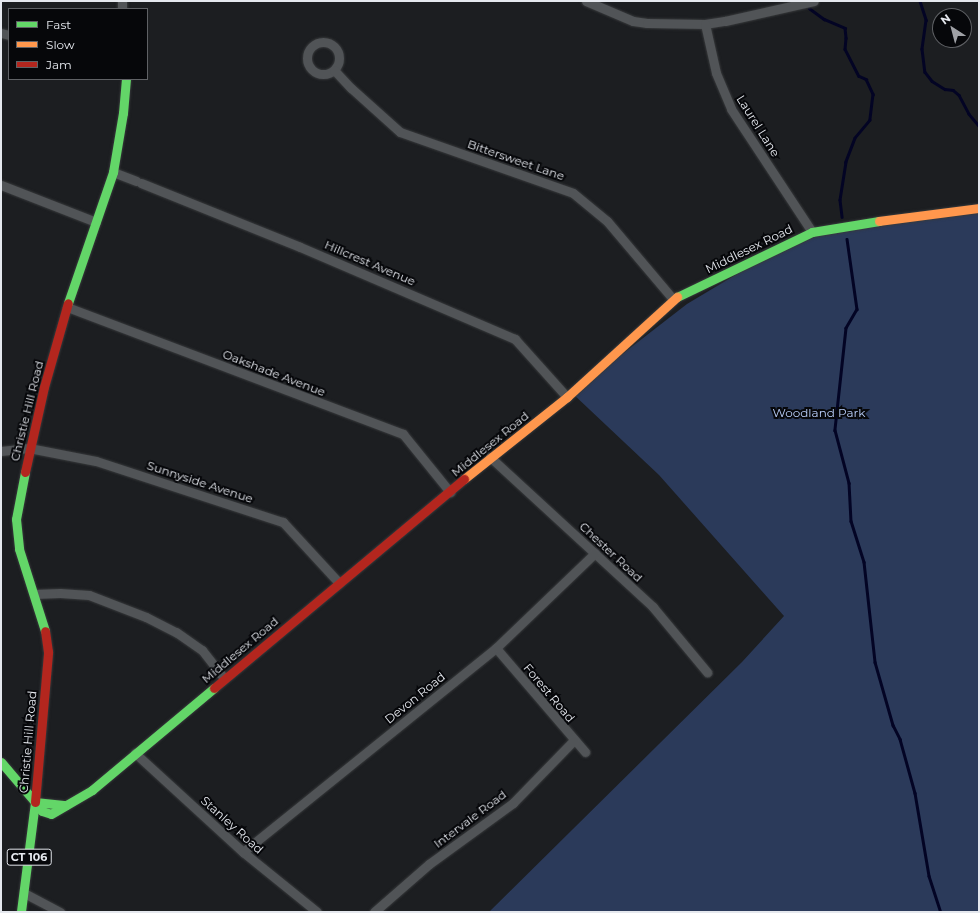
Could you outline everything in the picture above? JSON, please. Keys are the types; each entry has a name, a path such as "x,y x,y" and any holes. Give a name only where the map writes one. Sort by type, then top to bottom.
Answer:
{"street":[{"path":"586,1 633,21 647,24 705,24 726,21 814,1"},
{"name":"Laurel Lane","path":"705,24 716,73 731,109 812,232"},
{"name":"Bittersweet Lane","path":"334,70 351,88 400,132 573,193 607,221 673,299"},
{"name":"Christie Hill Road","path":"34,802 48,652 44,628 18,549 16,519 29,448 67,307 113,172 123,113 126,80"},
{"name":"Hillcrest Avenue","path":"113,172 300,247 516,338 568,397"},
{"path":"1,185 96,222"},
{"name":"Middlesex Road","path":"34,802 66,805 92,790 490,457 568,397 673,299 812,232 897,218 979,208"},
{"name":"Oakshade Avenue","path":"67,307 403,434 450,492"},
{"name":"Sunnyside Avenue","path":"1,451 29,448 96,461 283,522 339,583"},
{"name":"Chester Road","path":"490,457 654,607 707,672"},
{"name":"Devon Road","path":"243,852 496,648 595,553"},
{"path":"34,594 60,593 89,595 146,617 176,632 202,650 224,678"},
{"name":"Forest Road","path":"496,648 585,752"},
{"name":"Intervale Road","path":"374,912 429,864 513,803 574,740"},
{"name":"Stanley Road","path":"135,753 243,852 317,912"},
{"path":"1,762 34,802"},
{"name":"CT 106","path":"21,912 34,802"},
{"path":"24,893 60,912"}],"green space":[{"name":"Woodland Park","path":"979,206 979,912 489,912 742,662 784,616 659,475 572,393 687,304 737,274 813,236"}],"waterway":[{"path":"920,1 926,20 922,49 925,72 932,81 945,89 953,90 959,95 969,114 979,126"},
{"path":"809,8 824,19 845,28 845,49 859,76 866,79 873,94 870,120 855,138 846,162 840,200 842,217"},
{"path":"847,239 857,309 846,328 835,430 849,483 851,521 864,562 875,662 893,725 900,739 915,793 929,876 941,912"}],"traffic: fast":[{"path":"68,303 113,172 123,113 126,80"},
{"path":"677,297 812,232 879,221"},
{"path":"25,472 16,519 19,549 45,631"},
{"path":"35,802 42,811 51,814 92,790 214,688"},
{"path":"1,762 35,802 21,912"},
{"path":"35,802 66,805"}],"traffic: slow":[{"path":"879,221 979,208"},
{"path":"464,479 567,397 677,297"}],"traffic: jam":[{"path":"25,472 44,387 68,303"},
{"path":"214,688 464,479"},
{"path":"35,802 48,652 45,631"}]}
